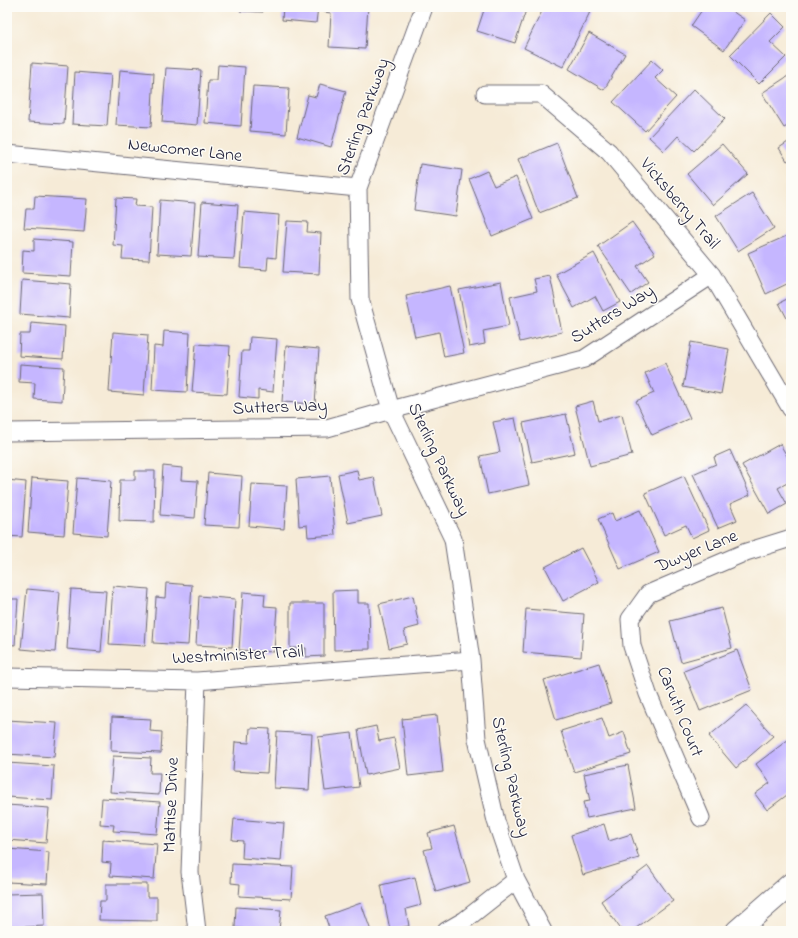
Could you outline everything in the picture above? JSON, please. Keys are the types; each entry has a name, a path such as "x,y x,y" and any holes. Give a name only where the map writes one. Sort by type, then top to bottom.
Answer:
{"main road":[{"path":"737,931 791,884"}],"street":[{"name":"Sterling Parkway","path":"424,7 358,188 360,299 391,410 453,539 471,660 477,738 496,821 516,880 543,931"},
{"name":"Vicksberry Trail","path":"485,94 541,94 609,152 712,275 791,409"},
{"name":"Newcomer Lane","path":"7,154 358,188"},
{"name":"Sutters Way","path":"7,432 327,428 584,359 712,275"},
{"name":"Dwyer Lane","path":"630,619 648,594 746,552 791,538"},
{"name":"Caruth Court","path":"630,619 632,646 648,694 701,818"},
{"name":"Westminister Trail","path":"7,677 197,681 471,660"},
{"name":"Mattise Drive","path":"197,681 190,872 197,931"},
{"path":"446,931 465,920 516,880"}],"building":[{"path":"241,7 263,7 263,12 240,11"},
{"path":"283,7 318,7 316,23 282,20"},
{"path":"325,7 368,7 365,49 329,47 331,13 324,12"},
{"path":"485,7 527,7 515,43 477,31"},
{"path":"544,7 581,7 590,12 563,67 524,48"},
{"path":"704,7 730,7 729,9 745,20 724,50 691,26"},
{"path":"771,13 785,27 770,42 786,57 759,84 730,55"},
{"path":"589,33 625,54 604,90 569,69"},
{"path":"652,60 663,70 655,78 676,97 645,131 613,102"},
{"path":"32,63 68,66 64,124 28,122"},
{"path":"218,65 245,67 241,126 205,123 208,80 217,80"},
{"path":"166,68 201,70 197,125 162,122"},
{"path":"120,70 154,73 151,127 116,125"},
{"path":"75,72 111,75 107,126 72,124"},
{"path":"791,74 791,124 784,128 762,93"},
{"path":"320,84 346,91 331,147 297,137 308,95 316,97"},
{"path":"253,86 289,88 286,134 250,131"},
{"path":"694,89 725,119 694,151 678,136 664,151 649,137"},
{"path":"791,140 791,159 787,161 779,148"},
{"path":"557,143 578,198 539,213 518,159"},
{"path":"722,144 748,174 713,205 687,174"},
{"path":"420,164 462,170 456,216 414,210"},
{"path":"487,171 494,186 516,177 533,219 492,236 469,179"},
{"path":"752,193 774,228 738,251 716,216"},
{"path":"35,196 87,199 84,232 24,228 26,209 34,209"},
{"path":"116,198 136,199 135,206 152,207 149,260 122,259 123,246 113,245"},
{"path":"160,200 195,203 191,256 157,254"},
{"path":"202,202 238,205 234,259 198,257"},
{"path":"244,212 279,215 276,258 268,257 267,270 240,268"},
{"path":"287,221 308,222 307,232 321,233 319,274 283,272"},
{"path":"632,222 655,254 637,266 648,282 631,294 598,246"},
{"path":"791,234 791,282 766,294 748,253"},
{"path":"34,239 73,242 71,276 22,273 23,250 34,251"},
{"path":"594,253 620,302 603,311 595,296 574,308 556,274"},
{"path":"550,276 562,332 520,342 510,297 537,291 534,279"},
{"path":"22,280 71,284 69,318 20,314"},
{"path":"501,282 509,326 483,331 485,344 469,347 459,290"},
{"path":"450,286 464,353 444,357 439,332 415,337 406,296"},
{"path":"791,297 791,321 789,322 779,303"},
{"path":"31,323 65,326 63,359 19,356 20,334 30,334"},
{"path":"164,331 190,333 187,392 152,390 154,346 163,347"},
{"path":"113,332 148,335 144,395 109,392"},
{"path":"250,337 277,339 273,392 258,390 258,399 239,397 242,351 249,351"},
{"path":"691,342 729,349 721,394 683,387"},
{"path":"196,344 230,346 227,394 192,392"},
{"path":"286,346 319,349 315,404 282,402"},
{"path":"665,363 690,418 652,435 636,401 654,393 645,373"},
{"path":"20,364 64,367 62,401 34,399 35,383 19,382"},
{"path":"593,401 598,421 622,415 632,455 590,466 575,406"},
{"path":"566,414 575,453 532,462 523,423"},
{"path":"515,418 529,485 488,494 480,456 500,452 493,422"},
{"path":"780,444 791,463 791,481 778,488 787,504 769,514 742,465"},
{"path":"730,450 750,495 730,504 737,520 718,528 693,474 716,464 714,457"},
{"path":"163,466 182,468 181,480 198,481 195,518 160,515"},
{"path":"357,470 359,480 374,477 382,516 348,523 338,474"},
{"path":"135,471 155,471 154,522 119,521 120,480 135,480"},
{"path":"208,473 242,476 239,527 204,525"},
{"path":"330,476 335,535 308,537 307,525 299,526 296,479"},
{"path":"684,476 709,530 692,538 686,525 664,535 645,493"},
{"path":"32,478 68,481 64,535 28,532"},
{"path":"77,478 111,481 107,536 73,533"},
{"path":"7,480 26,482 22,537 7,536"},
{"path":"252,484 287,486 284,529 249,526"},
{"path":"640,510 659,552 620,569 598,519 612,513 615,521"},
{"path":"581,548 599,582 563,601 545,567"},
{"path":"166,583 192,585 188,645 153,643 156,597 165,598"},
{"path":"113,586 149,589 145,646 109,644"},
{"path":"27,589 60,592 55,652 21,649"},
{"path":"71,589 106,591 101,652 67,649"},
{"path":"358,590 358,603 369,603 370,649 334,650 333,591"},
{"path":"243,592 265,594 264,606 277,607 274,652 239,650"},
{"path":"199,596 235,599 232,647 196,645"},
{"path":"413,596 419,626 404,630 407,644 389,648 379,604"},
{"path":"7,599 18,599 15,645 7,644"},
{"path":"290,603 324,603 324,656 306,657 306,648 290,648"},
{"path":"722,608 732,648 681,662 670,621"},
{"path":"526,609 584,614 581,657 523,652"},
{"path":"737,650 752,690 700,711 684,671"},
{"path":"599,663 611,703 556,720 544,680"},
{"path":"746,705 773,736 736,768 709,736"},
{"path":"437,715 443,772 408,776 402,719"},
{"path":"112,717 151,719 150,731 162,732 161,753 111,751"},
{"path":"602,718 609,738 624,732 631,754 574,772 561,731"},
{"path":"7,720 57,723 54,757 7,754"},
{"path":"376,726 379,741 394,738 400,768 366,775 358,730"},
{"path":"250,728 270,729 267,773 233,771 235,742 249,743"},
{"path":"277,732 312,734 309,790 274,788"},
{"path":"352,733 359,787 325,791 318,737"},
{"path":"789,739 791,741 791,792 767,810 755,794 770,783 756,764"},
{"path":"113,756 151,758 150,773 160,773 159,795 110,792"},
{"path":"7,763 54,766 52,800 7,797"},
{"path":"628,765 636,808 587,818 583,802 590,801 584,774"},
{"path":"102,798 160,802 157,834 113,831 114,825 100,824"},
{"path":"7,805 49,808 46,843 7,840"},
{"path":"234,819 284,823 281,861 242,858 243,841 232,840"},
{"path":"604,824 609,841 631,834 639,858 583,875 571,835"},
{"path":"454,826 470,882 436,892 424,850 432,848 428,833"},
{"path":"103,840 157,844 154,879 110,876 111,863 102,862"},
{"path":"7,849 49,852 47,884 7,882"},
{"path":"232,864 293,867 291,899 239,896 240,884 231,883"},
{"path":"648,866 673,901 632,931 622,931 601,901"},
{"path":"415,877 421,905 406,909 409,926 390,930 381,885"},
{"path":"106,884 147,884 147,897 157,897 157,921 99,920 100,901 106,901"},
{"path":"43,893 44,926 7,928 7,894"},
{"path":"361,903 371,931 330,931 325,916"},
{"path":"236,907 281,910 279,931 253,931 253,929 235,928"}]}
